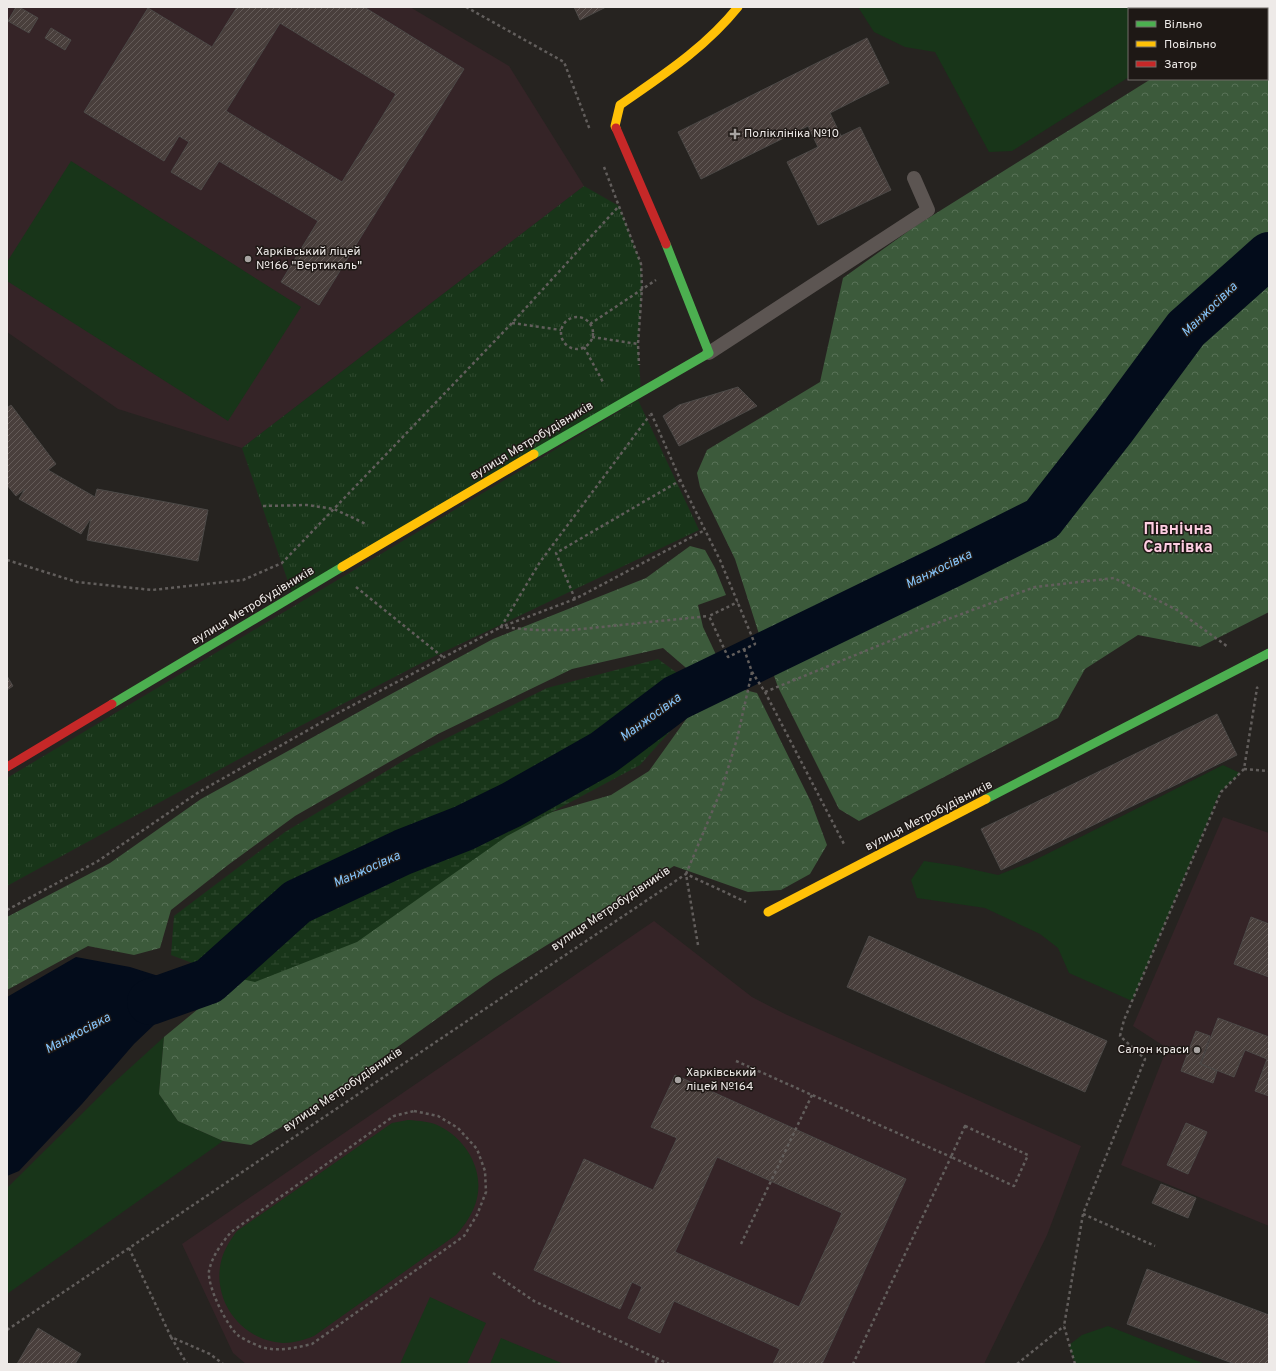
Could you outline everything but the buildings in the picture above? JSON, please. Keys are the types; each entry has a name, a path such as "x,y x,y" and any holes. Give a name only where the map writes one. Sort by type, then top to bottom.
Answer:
{"street":[{"path":"709,353 676,268 615,126 620,105 700,48 738,7"},
{"name":"вулиця Метробудівників","path":"7,767 392,537 616,405 709,353"},
{"name":"вулиця Метробудівників","path":"768,912 1269,653"}],"lane":[{"path":"709,353 928,210 914,178"}],"path":[{"path":"466,7 564,62 592,134"},
{"path":"603,163 641,264 642,288 638,344 641,391 681,480 720,560 755,644 728,657 710,616"},
{"path":"7,560 77,582 152,590 242,580 282,563 512,323 619,206"},
{"path":"590,324 642,288 676,268"},
{"path":"574,318 580,318 590,324 592,329 591,341 580,349 574,349 565,344 561,337 561,330 565,323 574,318"},
{"path":"512,323 561,330"},
{"path":"592,337 638,344"},
{"path":"584,347 616,405"},
{"path":"501,627 540,562 652,413"},
{"path":"575,599 556,553 681,480"},
{"path":"263,506 307,505 334,509 392,537"},
{"path":"7,910 98,861 199,792 338,713 501,627 575,599 705,530"},
{"path":"336,571 444,658"},
{"path":"765,692 902,636 1035,587 1114,578 1177,610 1251,663"},
{"path":"501,627 536,630 572,630 710,616 738,602"},
{"path":"744,649 752,672 765,692 844,844"},
{"path":"698,945 686,874 722,788 737,739 752,672"},
{"path":"1075,1364 1064,1326 1083,1214 1145,1059 1120,1036 1124,1020 1220,792 1244,769 1257,688 1263,684"},
{"path":"1244,769 1269,771"},
{"name":"вулиця Метробудівників","path":"7,1330 686,874 768,912"},
{"path":"736,1061 951,1157 1014,1186 1028,1155 965,1126 951,1157 852,1364"},
{"path":"741,1244 812,1095"},
{"path":"414,1111 438,1116 458,1128 477,1149 485,1171 486,1192 477,1215 464,1236 312,1344 282,1350 261,1347 238,1336 224,1316 214,1296 209,1272 218,1248 231,1232 394,1116 414,1111"},
{"path":"1083,1214 1155,1246"},
{"path":"129,1248 171,1337 187,1364"},
{"path":"493,1273 534,1302 669,1364"},
{"path":"1017,1364 1064,1326"},
{"path":"171,1337 210,1354 223,1364"},
{"path":"656,1358 656,1364"}],"shaded area":[{"name":"Харківський ліцей №166 \"Вертикаль\"","path":"7,7 410,7 509,66 584,186 242,448 118,409 7,332"},
{"path":"1223,817 1269,833 1269,1226 1121,1165 1167,1048 1133,1026"},
{"name":"Харківський ліцей №164","path":"654,921 752,997 785,1014 1081,1146 1047,1235 984,1364 246,1364 233,1353 182,1244"}],"green space":[{"path":"858,7 1239,7 1128,8 1128,78 1012,151 989,152 935,52 905,47 874,32"},
{"path":"1269,42 1269,612 1200,647 1138,635 1085,669 1058,718 859,821 839,809 778,687 735,559 700,487 697,473 707,450 820,382 843,278 914,227 1149,80 1268,80"},
{"path":"71,161 301,307 228,421 7,281 7,262"},
{"path":"584,186 619,206 641,264 642,288 638,344 641,391 293,596 242,448"},
{"path":"638,400 699,530 433,657 281,736 7,886 7,778"},
{"path":"690,546 705,550 715,568 726,595 698,605 703,627 720,663 710,669 692,673 663,648 572,669 438,734 295,816 228,865 171,910 160,948 134,955 88,946 7,990 7,917 110,863 201,799 393,693 493,639 646,578"},
{"path":"658,659 684,678 681,719 640,765 507,836 357,942 255,982 224,975 171,955 174,916 285,832 413,755 547,688"},
{"path":"725,685 757,693 811,802 827,845 810,874 781,890 748,892 674,866 494,978 305,1113 251,1145 223,1141 178,1121 159,1094 164,1037 305,921 521,821 611,795 649,771 702,697"},
{"path":"1223,765 1240,773 1220,792 1132,1001 1069,973 1058,948 1040,934 985,908 917,898 911,880 924,861 957,866 998,875 1029,863"},
{"path":"164,1037 159,1094 178,1121 223,1141 7,1294 7,1188 109,1087"},
{"path":"408,1120 425,1122 441,1127 460,1142 468,1151 474,1162 478,1186 477,1198 468,1220 461,1229 456,1235 314,1336 299,1341 283,1343 254,1335 242,1326 232,1315 225,1302 219,1273 223,1254 237,1231 392,1123"},
{"path":"430,1297 486,1323 467,1364 400,1364"},
{"path":"1108,1326 1205,1364 1075,1364 1069,1345 1082,1335"},
{"path":"501,1338 564,1364 490,1364"}],"water":[{"path":"76,957 130,967 168,979 209,981 175,1005 134,1044 82,1104 19,1171 7,1176 7,997"}],"waterway":[{"name":"Манжосівка","path":"150,1002 209,981 297,902 403,852 464,828 511,805 603,753 676,698 1042,519 1113,428 1186,329 1269,255"}],"traffic: fast":[{"path":"534,454 709,353 666,244"},
{"path":"112,704 342,567"},
{"path":"986,799 1269,653"}],"traffic: slow":[{"path":"616,128 615,126 620,105 668,72 698,48 738,7"},
{"path":"342,567 534,454"},
{"path":"768,912 986,799"}],"traffic: jam":[{"path":"616,128 666,244"},
{"path":"7,767 112,704"}],"place":[{"name":"Поліклініка №10","path":"735,134"},
{"name":"Харківський ліцей №166 \"Вертикаль\"","path":"248,259"},
{"name":"Салон краси","path":"1197,1050"},
{"name":"Харківський ліцей №164","path":"678,1080"}],"district":[{"name":"Північна Салтівка","path":"1178,539"}]}
